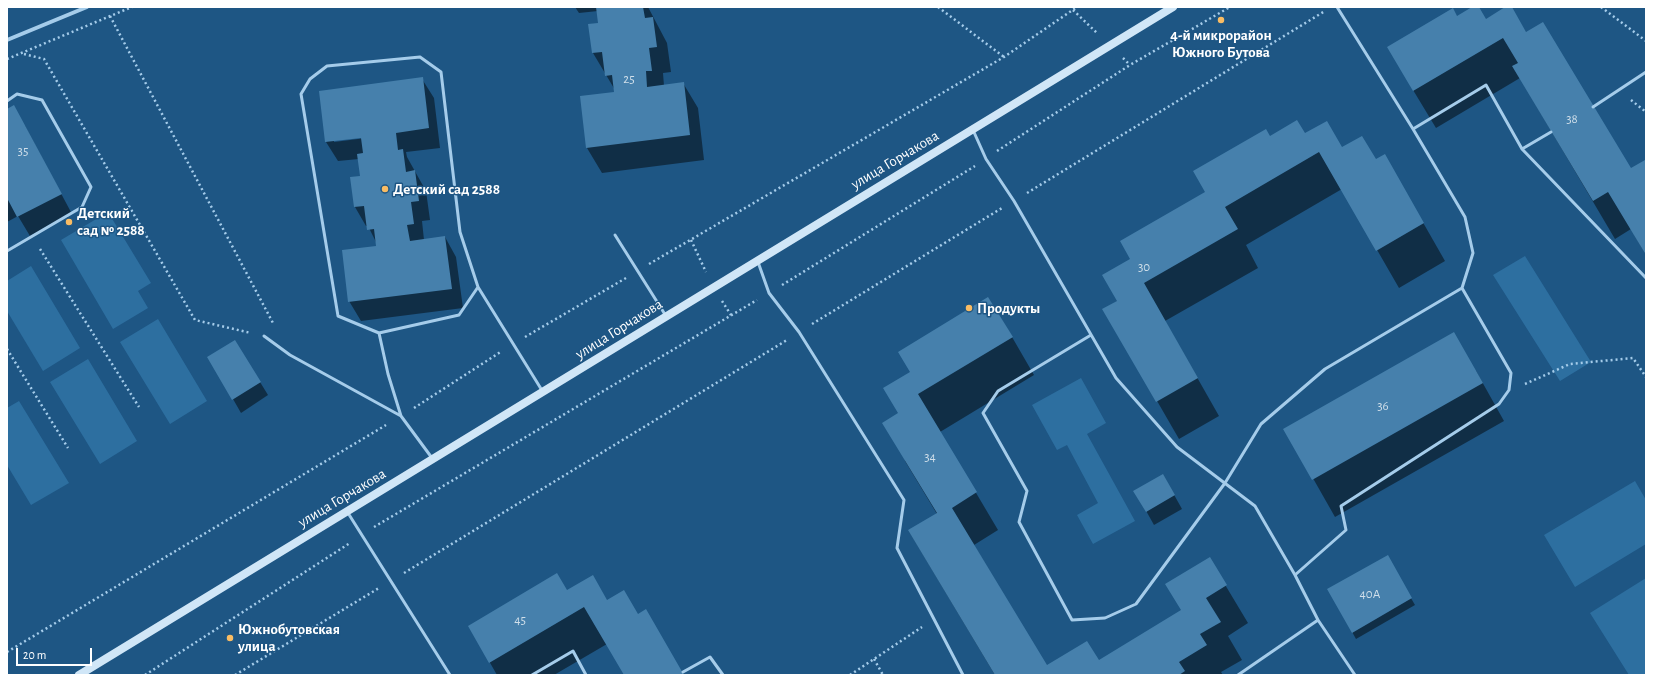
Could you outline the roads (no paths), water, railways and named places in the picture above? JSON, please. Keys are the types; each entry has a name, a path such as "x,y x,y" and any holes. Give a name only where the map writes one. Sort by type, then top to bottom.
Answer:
{"street":[{"path":"7,40 87,7"},
{"name":"улица Горчакова","path":"79,675 1173,7"}],"lane":[{"path":"1091,335 998,391 984,413 1027,491 1019,522 1072,620 1106,618 1136,604 1225,484 1261,424 1325,369 1462,288 1473,253 1465,217 1413,129 1337,7"},
{"path":"478,287 459,315 379,333 338,316 301,94 310,79 327,66 420,57 441,72 460,232 478,287 543,392"},
{"path":"1594,107 1646,72"},
{"path":"1413,129 1486,85 1522,149 1646,278"},
{"path":"7,101 17,94 42,100 91,187 82,208 7,251"},
{"path":"973,129 986,159 1014,201 1116,378 1177,447 1255,506 1295,575 1318,620 1355,675"},
{"path":"1522,149 1551,132"},
{"path":"615,234 666,316"},
{"path":"757,261 769,293 799,332 904,500 897,548 964,675"},
{"path":"1295,575 1346,530 1341,506 1499,404 1510,390 1511,373 1462,288"},
{"path":"379,333 388,374 401,416 432,459"},
{"path":"264,336 290,355 401,416"},
{"path":"348,511 450,675"},
{"path":"1238,675 1318,620"},
{"path":"532,675 573,651 586,675"},
{"path":"683,672 710,656 723,675"}],"place":[{"name":"4-й микрорайон Южного Бутова","path":"1221,20"},
{"name":"Детский сад 2588","path":"385,189"},
{"name":"Детский сад № 2588","path":"69,222"},
{"name":"Продукты","path":"969,308"},
{"name":"Южнобутовская улица","path":"230,638"}]}
